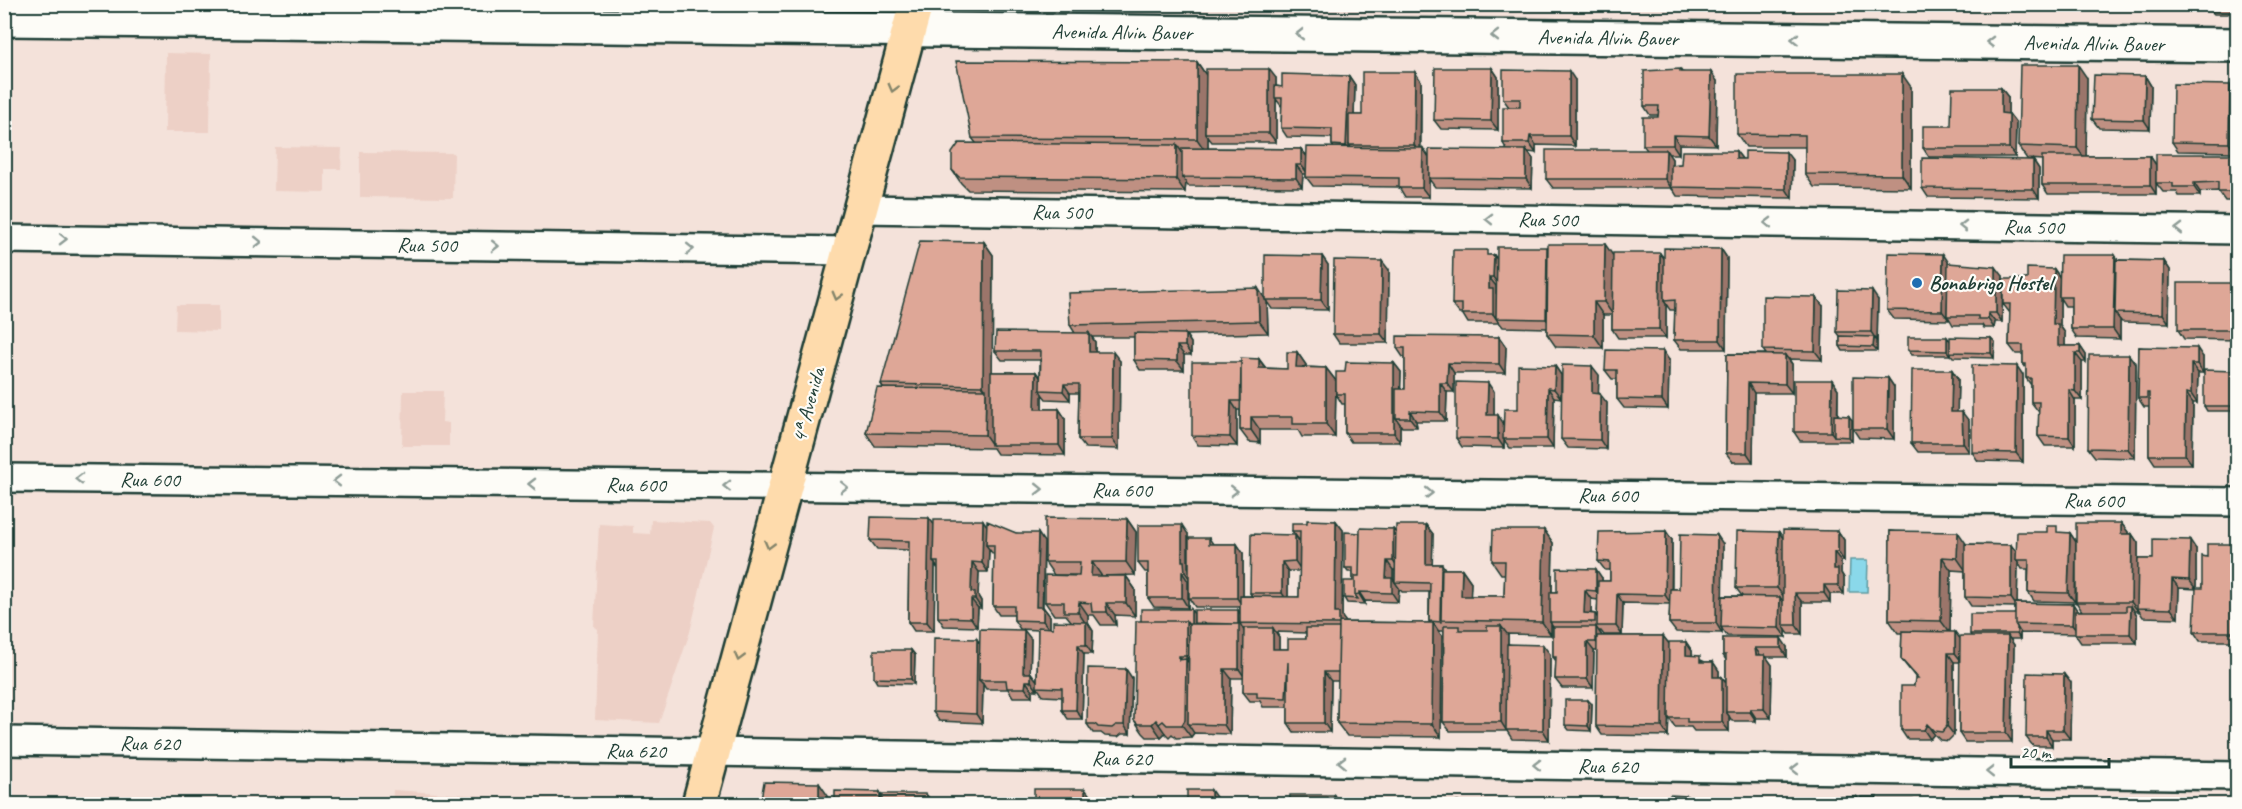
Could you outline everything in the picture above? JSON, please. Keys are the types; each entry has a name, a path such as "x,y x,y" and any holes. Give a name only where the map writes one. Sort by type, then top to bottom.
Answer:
{"main road":[{"name":"Avenida Alvin Bauer","path":"4,19 912,18 1559,36 2238,45"},
{"name":"4ª Avenida","path":"699,804 912,18"}],"street":[{"name":"Rua 500","path":"860,209 2238,230"},
{"name":"Rua 500","path":"4,238 849,251"},
{"name":"Rua 600","path":"4,478 2238,502"},
{"name":"Rua 620","path":"4,741 2238,776"}],"shaded area":[{"path":"166,53 211,54 210,132 165,132"},
{"path":"275,147 342,148 341,169 325,169 325,192 274,191"},
{"path":"360,152 454,153 453,198 360,197"},
{"path":"176,305 219,305 219,331 175,330"},
{"path":"403,391 443,391 442,422 449,423 449,446 402,446"},
{"path":"651,520 710,523 714,528 690,632 659,723 595,720 598,629 594,626 599,524 633,526 633,533 650,534"},
{"path":"393,790 497,797 622,804 392,804"}],"water":[{"path":"1850,560 1868,560 1867,592 1849,592"}],"building":[{"path":"956,61 1197,62 1197,139 972,138"},
{"path":"2020,65 2078,65 2077,148 2018,146"},
{"path":"1435,68 1492,68 1491,121 1434,120"},
{"path":"1206,69 1269,69 1269,133 1205,133"},
{"path":"1680,69 1680,72 1711,72 1709,136 1673,135 1673,145 1643,145 1643,117 1658,117 1659,106 1644,106 1644,71"},
{"path":"1503,70 1569,71 1569,136 1530,136 1529,143 1503,143 1503,107 1520,107 1520,99 1503,99"},
{"path":"1362,72 1415,72 1414,145 1349,145 1349,115 1362,115"},
{"path":"1282,74 1349,76 1346,146 1332,145 1332,129 1281,128 1282,98 1275,98 1275,86 1282,87"},
{"path":"1737,74 1902,74 1902,175 1805,174 1805,135 1737,134"},
{"path":"2094,75 2145,76 2144,120 2092,119"},
{"path":"2173,84 2230,85 2229,143 2172,142"},
{"path":"1952,88 2001,88 2001,113 2009,114 2009,148 1923,148 1923,126 1951,126"},
{"path":"959,143 1177,145 1176,179 959,177 952,170 952,153"},
{"path":"1307,147 1423,148 1422,188 1399,188 1399,178 1306,177"},
{"path":"1182,148 1301,149 1301,165 1296,165 1296,178 1182,177"},
{"path":"1429,149 1526,150 1526,179 1429,178"},
{"path":"1546,150 1666,150 1665,179 1546,179"},
{"path":"1682,151 1736,151 1736,159 1745,159 1745,151 1786,152 1786,189 1671,187 1671,165 1681,164"},
{"path":"2156,154 2238,154 2238,183 2232,183 2232,192 2218,192 2218,182 2194,183 2194,187 2173,187 2173,183 2156,183"},
{"path":"2042,156 2150,156 2150,185 2042,185"},
{"path":"1922,158 2033,160 2033,189 1922,188"},
{"path":"920,241 984,242 983,386 881,384"},
{"path":"1548,244 1605,244 1604,302 1594,302 1594,335 1547,334"},
{"path":"1497,247 1547,247 1546,319 1496,318"},
{"path":"1664,248 1721,249 1720,340 1674,340 1675,300 1664,301"},
{"path":"1453,250 1487,250 1487,255 1494,255 1493,277 1489,277 1489,289 1493,289 1493,314 1462,314 1462,304 1452,304"},
{"path":"1613,253 1660,253 1659,329 1612,329"},
{"path":"1888,253 1943,254 1942,311 1887,310"},
{"path":"1265,255 1322,256 1321,300 1265,300"},
{"path":"2060,255 2115,255 2113,329 2071,329 2071,297 2059,297"},
{"path":"1334,260 1382,261 1381,334 1333,334"},
{"path":"2116,260 2164,261 2163,314 2115,313"},
{"path":"1948,263 1996,267 1996,313 1988,313 1988,319 1978,319 1978,316 1947,316"},
{"path":"2027,268 2054,269 2053,324 2058,324 2058,346 2080,346 2080,353 2075,353 2075,391 2069,390 2069,437 2038,436 2039,402 2031,402 2031,378 2026,378 2023,345 2009,345 2010,304 2003,304 2003,279 2027,279"},
{"path":"2178,283 2238,283 2238,330 2178,330"},
{"path":"1258,288 1259,321 1070,325 1068,293"},
{"path":"1838,290 1872,291 1871,332 1837,332"},
{"path":"1763,296 1816,297 1815,351 1763,350"},
{"path":"996,332 1089,333 1089,352 1113,352 1112,439 1078,439 1079,384 1064,384 1063,391 1040,390 1041,351 995,351"},
{"path":"1134,333 1185,334 1185,346 1177,346 1177,361 1134,360"},
{"path":"1397,336 1499,337 1499,364 1448,363 1447,383 1440,383 1440,412 1410,411 1410,418 1396,418 1396,389 1405,389 1405,348 1397,348"},
{"path":"1840,336 1874,337 1873,347 1840,346"},
{"path":"1908,337 1947,337 1947,351 1908,350"},
{"path":"1950,337 1991,338 1991,353 1950,352"},
{"path":"2139,347 2197,348 2197,364 2191,364 2191,394 2186,393 2185,455 2149,455 2149,393 2147,393 2147,398 2138,398"},
{"path":"1606,350 1663,351 1662,400 1617,399 1617,370 1605,370"},
{"path":"1287,352 1297,352 1296,367 1326,368 1326,424 1293,424 1293,417 1251,417 1251,430 1240,430 1241,358 1259,359 1259,368 1287,369"},
{"path":"1727,354 1785,355 1785,384 1748,383 1747,453 1726,453"},
{"path":"2089,355 2129,355 2128,449 2088,448"},
{"path":"1192,362 1241,362 1241,401 1231,401 1230,437 1192,436"},
{"path":"1346,362 1394,363 1394,433 1345,433 1345,394 1336,394 1336,372 1345,372"},
{"path":"1518,365 1555,366 1554,389 1548,388 1547,439 1503,439 1504,409 1518,409"},
{"path":"1562,365 1592,366 1592,393 1600,394 1600,440 1561,439"},
{"path":"1972,365 2017,366 2016,453 1972,452"},
{"path":"1912,370 1952,370 1951,412 1962,412 1963,443 1911,443"},
{"path":"2204,370 2234,371 2234,406 2204,406"},
{"path":"991,372 1036,372 1035,409 1059,409 1059,445 991,445"},
{"path":"1853,377 1888,378 1887,429 1853,429"},
{"path":"1794,380 1832,380 1831,432 1794,432"},
{"path":"1456,382 1488,383 1487,415 1498,415 1498,439 1456,438"},
{"path":"877,388 986,389 985,435 866,433"},
{"path":"1834,415 1849,416 1849,437 1834,436"},
{"path":"871,517 929,518 927,622 908,622 909,541 870,540"},
{"path":"1045,518 1127,519 1126,562 1092,562 1091,576 1126,576 1126,603 1106,603 1107,612 1092,612 1091,603 1079,602 1078,612 1064,612 1064,602 1045,602 1045,575 1079,576 1080,562 1045,562"},
{"path":"934,520 983,520 982,563 972,562 971,592 975,592 975,599 971,599 971,618 938,617 938,562 933,562"},
{"path":"1307,520 1336,521 1335,613 1339,613 1339,624 1240,623 1240,596 1299,597 1300,531 1292,531 1292,523 1307,523"},
{"path":"987,521 1016,533 1038,533 1036,607 1043,607 1043,621 1014,620 1014,606 993,606 994,545 986,545"},
{"path":"2076,523 2121,523 2121,534 2132,534 2131,602 2076,602"},
{"path":"1138,525 1182,525 1182,561 1184,561 1185,572 1182,572 1182,598 1148,598 1148,563 1138,563"},
{"path":"1396,525 1426,525 1426,564 1442,564 1441,622 1429,621 1430,583 1395,582"},
{"path":"2047,526 2057,526 2057,532 2070,533 2068,593 2028,592 2029,560 2016,560 2017,532 2047,532"},
{"path":"1360,528 1393,529 1393,561 1387,561 1386,578 1392,578 1392,593 1359,592 1355,595 1355,576 1359,576"},
{"path":"1493,530 1544,530 1542,622 1440,620 1441,569 1462,569 1461,596 1504,596 1505,561 1492,561"},
{"path":"1783,530 1838,531 1838,552 1834,552 1834,569 1838,569 1838,585 1824,585 1824,593 1795,593 1796,625 1783,625"},
{"path":"1666,531 1665,595 1617,594 1616,626 1597,626 1598,581 1610,581 1610,562 1598,561 1599,532"},
{"path":"1737,531 1779,532 1777,588 1736,588"},
{"path":"1890,531 1958,532 1957,558 1942,557 1941,621 1889,620"},
{"path":"1345,532 1360,533 1359,576 1355,576 1355,595 1358,599 1344,598 1344,581 1353,581 1353,568 1345,568"},
{"path":"1251,534 1295,535 1295,561 1282,562 1282,593 1250,593"},
{"path":"1680,534 1717,535 1716,623 1669,623 1670,589 1679,589"},
{"path":"1189,538 1209,538 1209,544 1237,544 1237,598 1189,598"},
{"path":"2153,539 2190,540 2189,580 2172,579 2171,609 2137,608 2138,559 2153,559"},
{"path":"1965,544 2011,545 2011,598 1965,597"},
{"path":"2207,544 2238,544 2238,632 2194,632 2196,588 2202,588 2202,556 2207,557"},
{"path":"1557,568 1596,569 1596,591 1585,590 1584,613 1595,614 1595,622 1550,622 1550,592 1557,592"},
{"path":"1722,596 1780,597 1779,628 1721,627"},
{"path":"2015,603 2073,604 2072,625 2015,624"},
{"path":"2126,606 2131,606 2130,634 2075,634 2075,611 2126,611"},
{"path":"1141,609 1191,609 1191,624 1189,625 1186,621 1141,621"},
{"path":"1194,610 1238,610 1238,624 1194,623"},
{"path":"1970,614 2015,614 2017,634 1970,634"},
{"path":"1053,621 1086,622 1086,645 1078,645 1076,710 1062,710 1062,688 1037,687 1038,627 1053,628"},
{"path":"1136,621 1186,621 1186,656 1179,656 1179,660 1186,659 1185,720 1182,725 1167,725 1163,721 1159,724 1156,720 1152,724 1138,724 1134,720"},
{"path":"1339,622 1433,623 1432,724 1337,723"},
{"path":"1189,624 1239,624 1239,669 1224,669 1224,725 1188,724"},
{"path":"1444,626 1459,626 1459,630 1487,630 1487,626 1501,626 1501,722 1443,722"},
{"path":"1553,627 1596,627 1596,642 1587,642 1587,679 1555,679 1556,657 1553,657"},
{"path":"1244,628 1273,628 1273,649 1288,649 1288,639 1306,639 1306,628 1339,628 1338,672 1324,672 1324,723 1288,723 1288,662 1286,698 1257,697 1257,692 1243,692"},
{"path":"980,629 1024,630 1023,673 1031,673 1031,681 1026,681 1025,688 1007,688 1006,680 979,680"},
{"path":"1902,631 1955,632 1955,653 1948,653 1947,726 1942,732 1934,731 1927,724 1924,730 1901,730 1901,686 1914,686 1915,678 1918,678 1901,659"},
{"path":"1597,636 1663,636 1662,727 1596,726"},
{"path":"1960,636 2008,636 2006,733 1959,733"},
{"path":"934,638 977,639 976,714 933,712"},
{"path":"1723,638 1781,638 1781,648 1755,648 1756,655 1765,655 1764,709 1750,709 1750,712 1726,712 1726,655 1723,655"},
{"path":"1669,642 1686,642 1686,655 1700,656 1700,662 1713,662 1713,677 1722,677 1722,722 1687,722 1687,718 1668,718"},
{"path":"1507,644 1543,645 1543,730 1506,730"},
{"path":"874,650 911,650 911,679 874,678"},
{"path":"1088,668 1126,669 1124,725 1116,725 1112,728 1087,724"},
{"path":"2027,673 2064,674 2063,730 2046,730 2046,737 2026,737"},
{"path":"1565,700 1588,700 1588,726 1565,725"},
{"path":"764,782 819,783 819,804 760,804"},
{"path":"1034,789 1085,789 1085,804 1034,804"},
{"path":"1187,790 1211,790 1211,804 1187,804"},
{"path":"835,791 880,792 880,804 835,804"},
{"path":"882,794 926,794 926,804 882,804"},
{"path":"1290,795 1334,795 1334,804 1290,804"},
{"path":"1670,795 1687,796 1687,804 1669,804"},
{"path":"1837,797 1857,797 1857,804 1837,804"},
{"path":"1861,797 1877,797 1876,800 1913,800 1913,804 1861,804"},
{"path":"1403,798 1434,798 1434,804 1403,804"},
{"path":"1446,802 1489,802 1489,804 1446,804"},
{"path":"1766,802 1791,802 1791,804 1766,804"}],"place":[{"name":"Bonabrigo Hostel","path":"1917,283"}]}
